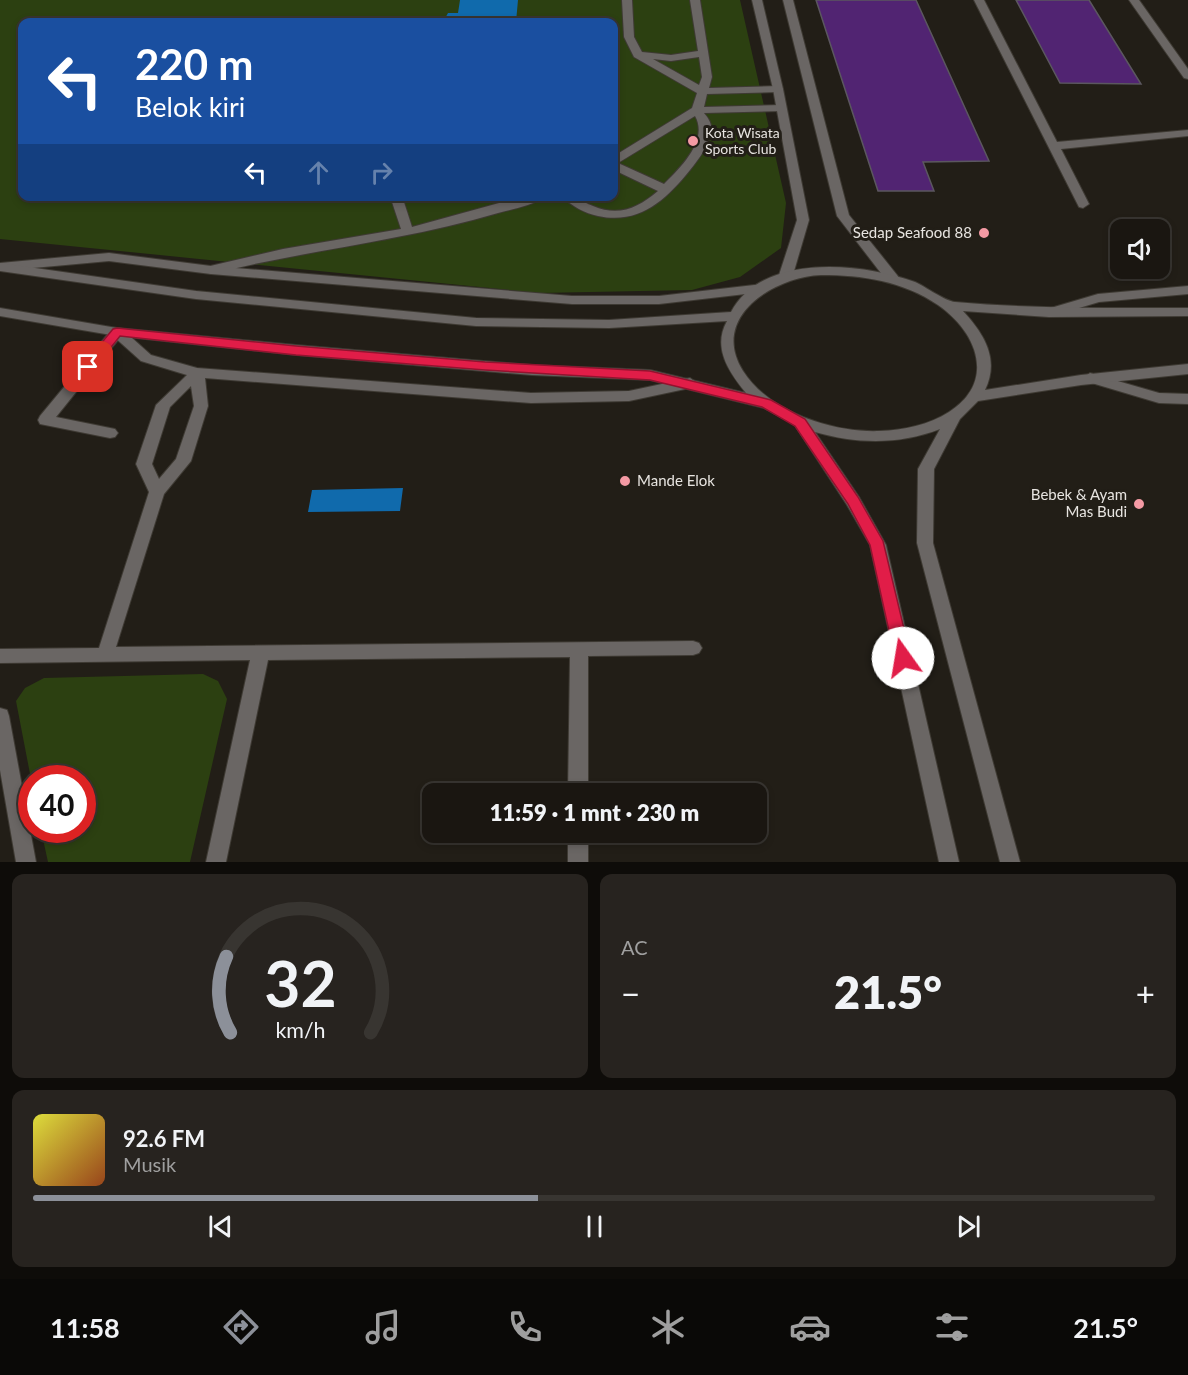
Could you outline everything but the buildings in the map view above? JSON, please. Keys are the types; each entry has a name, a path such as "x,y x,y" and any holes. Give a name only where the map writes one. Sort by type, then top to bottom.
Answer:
{"street":[{"path":"627,0 629,37 638,55 702,91 778,89"},
{"path":"575,201 590,212 634,213 649,207 664,189 685,170 704,137 706,127 697,111 707,78 695,0"},
{"path":"757,0 778,89 803,220 784,278"},
{"path":"788,0 843,216 892,278"},
{"path":"979,0 1083,204"},
{"path":"1134,0 1188,76"},
{"path":"638,55 671,58 703,53"},
{"path":"618,159 697,111 781,108"},
{"path":"1053,146 1188,133"},
{"path":"618,168 664,189"},
{"path":"398,201 408,232"},
{"path":"211,270 255,257 408,232 491,212 523,201"},
{"path":"0,267 92,257 211,270 572,300 659,300 763,288"},
{"path":"0,267 196,295 476,322 609,324 733,316"},
{"path":"0,312 117,332 426,361 650,375 690,383 766,404 800,422 840,434 882,437 922,431 954,417 976,397 985,374 983,350 971,327 950,306 923,290 892,278 858,271 809,272 784,278 763,288 745,301 733,316 727,337 730,360 743,382 766,404"},
{"path":"1049,313 1098,298 1188,290"},
{"path":"950,306 1049,313 1188,312"},
{"path":"117,332 146,358 197,374 531,398 629,396 690,383"},
{"path":"110,434 45,420 117,332"},
{"path":"976,397 1029,386 1188,369"},
{"path":"105,655 157,492 183,461 201,406 197,374"},
{"path":"157,492 144,464 163,405 197,374"},
{"path":"1090,378 1159,399 1188,399"},
{"path":"954,417 926,469 925,543 1011,862"},
{"path":"800,422 853,501 878,545 949,862"},
{"path":"0,656 693,648"},
{"path":"578,783 579,650"},
{"path":"216,862 261,653"},
{"path":"0,716 26,862"},
{"path":"578,843 578,862"}],"green space":[{"name":"Kota Wisata Sports Club","path":"0,0 740,0 786,203 781,248 740,277 692,290 539,293 0,239"},
{"path":"203,674 218,681 227,699 190,862 48,862 44,843 96,843 96,765 28,765 16,701 25,688 44,678"}],"water":[{"path":"460,0 518,0 516,18 445,18 448,13 458,13"},
{"path":"403,488 400,511 308,512 312,490"}],"place":[{"name":"Kota Wisata Sports Club","path":"693,141"},
{"name":"Sedap Seafood 88","path":"984,233"},
{"name":"Mande Elok","path":"625,481"},
{"name":"Bebek & Ayam Mas Budi","path":"1139,504"}],"route":[{"path":"88,367 117,332 532,370 650,375 690,383 766,404 800,422 853,501 878,545 903,658"}]}
